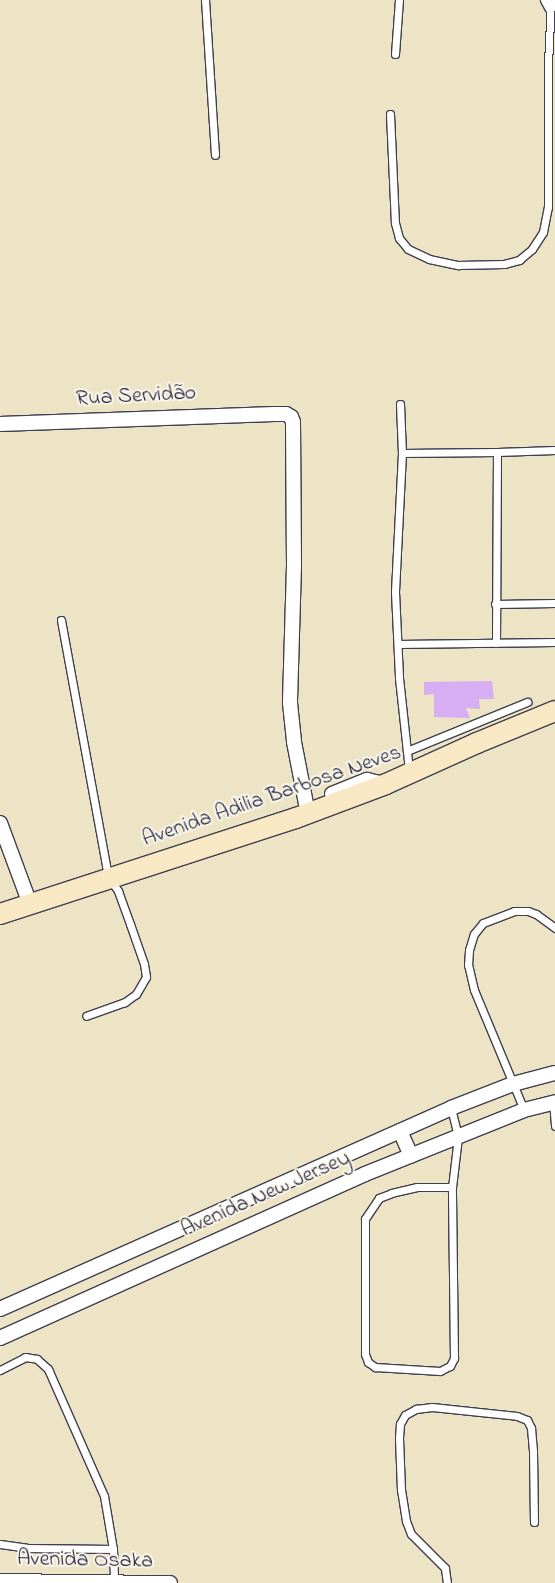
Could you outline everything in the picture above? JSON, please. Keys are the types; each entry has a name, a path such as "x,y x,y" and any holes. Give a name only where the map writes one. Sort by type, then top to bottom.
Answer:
{"street":[{"name":"Rua Servidão","path":"0,424 274,414 286,414 293,422 294,566 290,702 301,811"},
{"name":"Avenida Adilia Barbosa Neves","path":"0,914 301,811 386,784 476,743 555,711"},
{"path":"0,823 30,904"},
{"name":"Avenida New Jersey","path":"0,1309 451,1108 513,1084 555,1072"},
{"name":"Avenida New Jersey","path":"1,1335 365,1174 524,1110 554,1102"},
{"path":"400,1130 411,1156"},
{"path":"356,1151 365,1174"},
{"name":"Avenida Osaka","path":"0,1581 170,1583"}],"lane":[{"path":"205,0 215,155"},
{"path":"395,54 399,0"},
{"path":"544,0 549,9"},
{"path":"390,114 395,223 399,238 408,249 429,259 458,265 504,264 519,260 532,249 543,232 548,207 549,9 551,0"},
{"path":"400,404 402,453 396,592 399,678 410,774"},
{"path":"402,453 555,450"},
{"path":"496,643 497,452"},
{"path":"495,604 555,603"},
{"path":"61,620 109,878 118,891 144,964 146,977 136,994 125,1002 86,1016"},
{"path":"398,644 555,642"},
{"path":"406,751 527,702"},
{"path":"524,1110 470,978 468,965 471,942 477,928 482,923 514,911 528,911 536,914 555,928"},
{"path":"554,1102 555,1126"},
{"path":"451,1108 458,1137 452,1187 454,1358 450,1366 440,1371 375,1367 368,1362 365,1354 365,1219 379,1198 392,1193 417,1187 452,1187"},
{"path":"0,1370 25,1357 37,1359 48,1369 104,1496 113,1549 114,1582"},
{"path":"447,1583 445,1568 411,1534 406,1521 401,1490 399,1438 400,1424 405,1415 416,1408 432,1407 517,1416 527,1420 531,1428 533,1451 534,1522"},
{"path":"0,1544 27,1548 113,1549"}],"building":[{"path":"492,681 494,699 479,699 480,709 466,708 470,718 434,717 434,694 424,695 424,682"}]}
